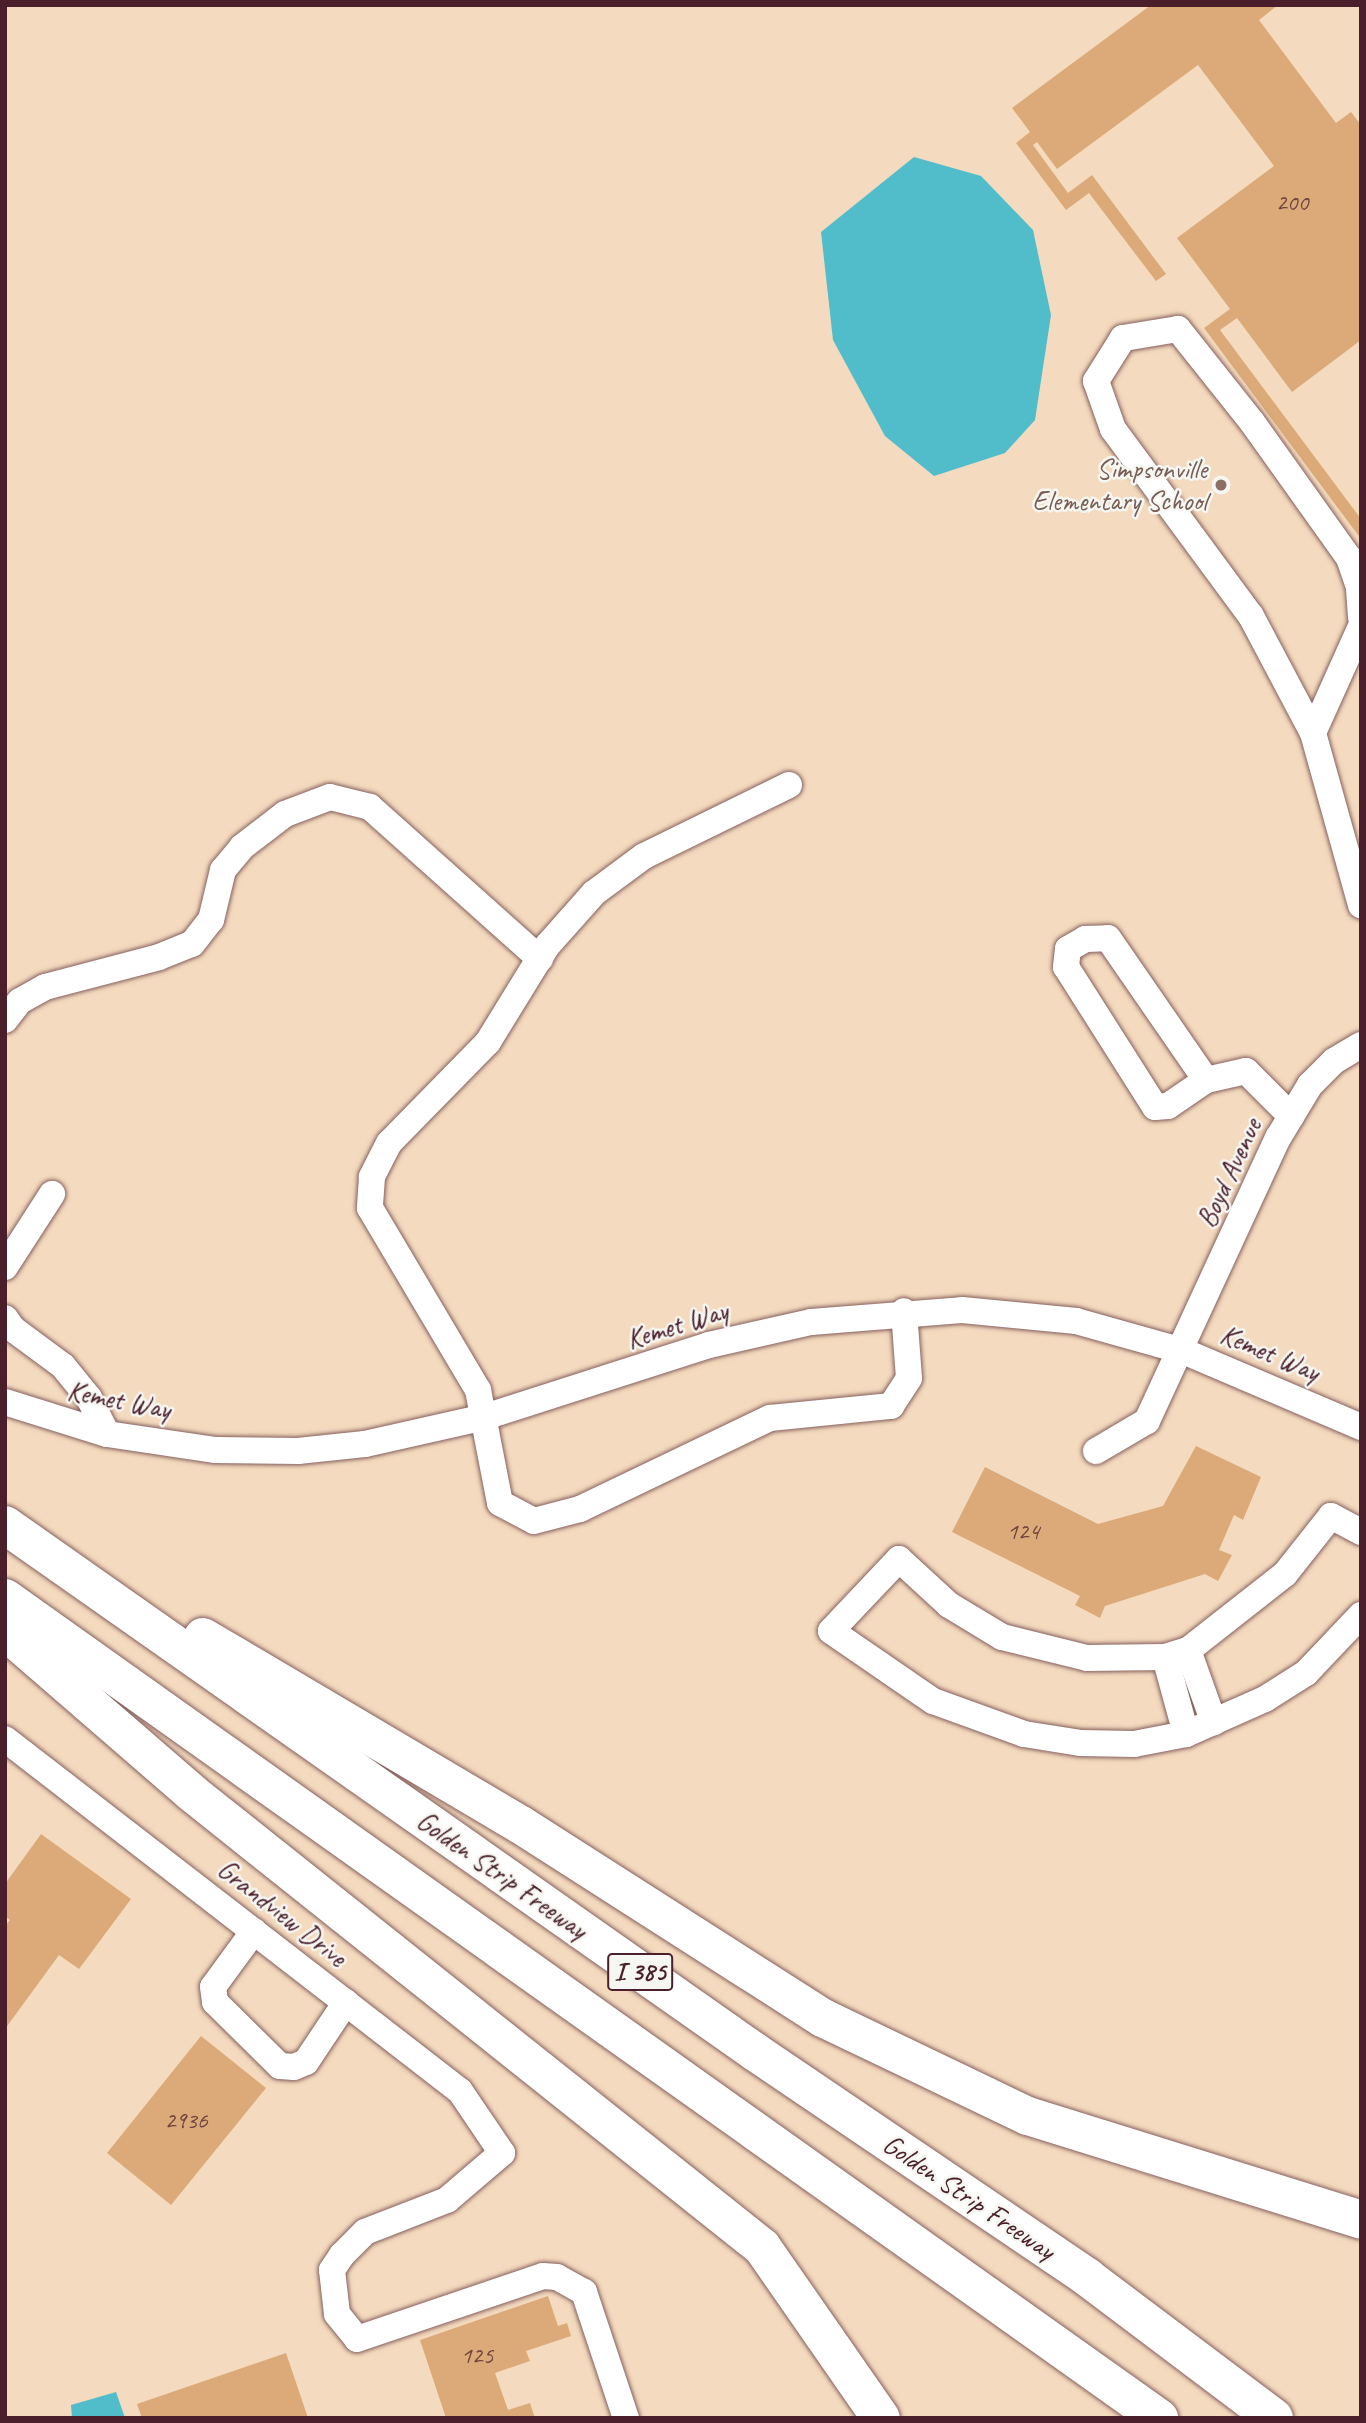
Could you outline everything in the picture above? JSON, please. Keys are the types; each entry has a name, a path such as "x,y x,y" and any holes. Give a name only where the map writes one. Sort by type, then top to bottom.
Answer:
{"highway":[{"path":"5,1519 521,1825 823,2018 1028,2116 1361,2220"},
{"name":"Golden Strip Freeway","path":"5,1525 755,2052 1087,2277 1274,2418"},
{"name":"I 385","path":"5,1598 1159,2418"},
{"path":"5,1631 192,1793 762,2247 881,2418"}],"street":[{"path":"1361,617 1359,587 1349,558 1252,422 1178,329 1123,338 1096,380 1113,429 1251,616 1313,733 1351,834 1361,905"},
{"path":"1313,733 1361,626"},
{"path":"789,786 644,856 594,893 540,959 488,1042 389,1143 372,1177 370,1208 478,1390 500,1503 534,1521 580,1509 770,1418 891,1406 909,1378 904,1311"},
{"path":"5,1020 20,1001 45,987 159,957 192,944 211,920 223,870 242,848 285,814 330,797 370,807 540,959"},
{"path":"1206,1080 1108,937 1085,939 1068,949 1066,967 1155,1107 1168,1106 1206,1080 1246,1071 1291,1116"},
{"name":"Boyd Avenue","path":"1096,1451 1147,1421 1183,1351 1291,1116 1310,1085 1334,1061 1361,1045"},
{"path":"5,1267 52,1195"},
{"name":"Kemet Way","path":"5,1402 107,1434 216,1450 298,1451 365,1444 485,1417 709,1345 811,1322 904,1311 962,1310 1076,1321 1183,1351 1361,1427"},
{"path":"5,1318 13,1329 63,1366 89,1398 107,1434"},
{"path":"1361,1531 1331,1516 1285,1574 1176,1654 1087,1658 1002,1637 949,1605 899,1559 831,1631 933,1701 1024,1734 1081,1743 1134,1744 1186,1734 1214,1723 1306,1673 1361,1615"},
{"path":"1176,1654 1214,1723"},
{"path":"1176,1654 1186,1734"},
{"name":"Grandview Drive","path":"5,1739 460,2091 502,2153 447,2200 365,2231 332,2270 337,2314 357,2339 544,2276 557,2277 584,2292 626,2418"},
{"path":"254,1931 213,1987 215,2002 280,2066 306,2062 346,2002"}],"water":[{"path":"914,157 981,176 1033,230 1051,315 1035,420 1005,453 934,476 885,436 833,340 821,232"},
{"path":"116,2392 125,2418 72,2418 71,2405"}],"building":[{"path":"1151,5 1278,5 1259,20 1336,123 1351,112 1361,125 1361,340 1292,392 1237,318 1220,330 1361,519 1361,539 1204,328 1230,309 1177,238 1274,166 1198,65 1057,169 1037,142 1033,145 1068,193 1092,175 1166,274 1156,281 1089,193 1066,210 1016,143 1030,132 1012,108"},
{"path":"1196,1446 1261,1477 1243,1520 1234,1515 1219,1550 1232,1555 1218,1581 1205,1574 1105,1606 1100,1618 1075,1605 1080,1596 952,1532 985,1467 1098,1524 1163,1506"},
{"path":"41,1834 131,1899 79,1969 59,1955 5,2029 5,1926 10,1920 5,1916 5,1884"},
{"path":"201,2036 266,2088 171,2205 107,2153"},
{"path":"548,2296 558,2326 567,2323 571,2336 526,2351 530,2361 495,2373 508,2410 530,2403 535,2418 446,2418 420,2340"},
{"path":"286,2353 308,2418 142,2418 137,2404"}],"place":[{"name":"Simpsonville Elementary School","path":"1221,485"}]}
